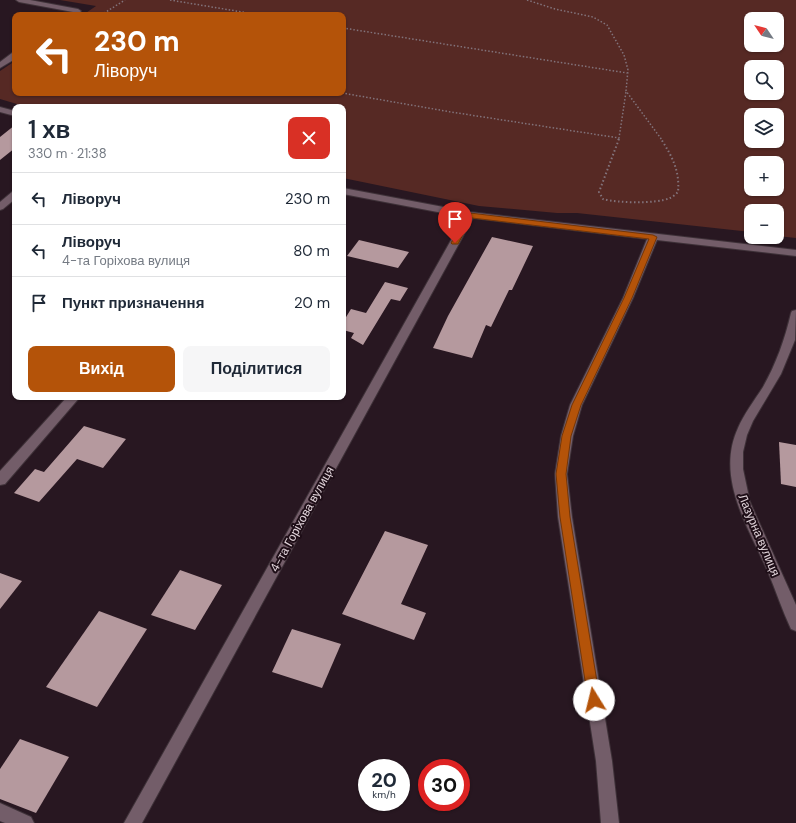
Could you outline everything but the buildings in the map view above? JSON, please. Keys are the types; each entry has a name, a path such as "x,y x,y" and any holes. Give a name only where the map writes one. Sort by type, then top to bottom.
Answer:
{"street":[{"path":"19,0 72,12"},
{"path":"0,66 12,57"},
{"path":"0,109 12,113"},
{"path":"346,192 470,215 795,253 796,265"},
{"path":"0,207 12,197"},
{"name":"4-та Горіхова вулиця","path":"133,823 470,215"},
{"path":"610,823 604,761 565,517 561,474 567,436 576,405 628,298 653,237"},
{"name":"Лазурна вулиця","path":"796,313 785,353 772,381 741,434 736,455 737,478 743,505 783,589 796,624"},
{"path":"0,480 71,400"},
{"path":"0,812 25,823"}],"path":[{"path":"106,12 125,0"},
{"path":"170,0 242,12"},
{"path":"527,0 539,5 601,20 607,25 624,54 627,73 626,92 619,138 599,192 603,199 614,202 642,202 671,198 678,192 680,180 670,155 655,129 626,92"},
{"path":"346,28 510,55 594,66 627,73"},
{"path":"346,94 451,112 619,138"}],"shaded area":[{"path":"60,0 796,0 796,238 784,237 784,204 744,204 744,231 577,213 557,213 479,206 346,179 346,104 17,104 0,99 0,71 12,63 12,96 346,96 346,12 87,12 96,6"}],"route":[{"path":"455,243 470,215 653,237 628,298 576,405 567,436 561,474 565,517 594,700"}]}
